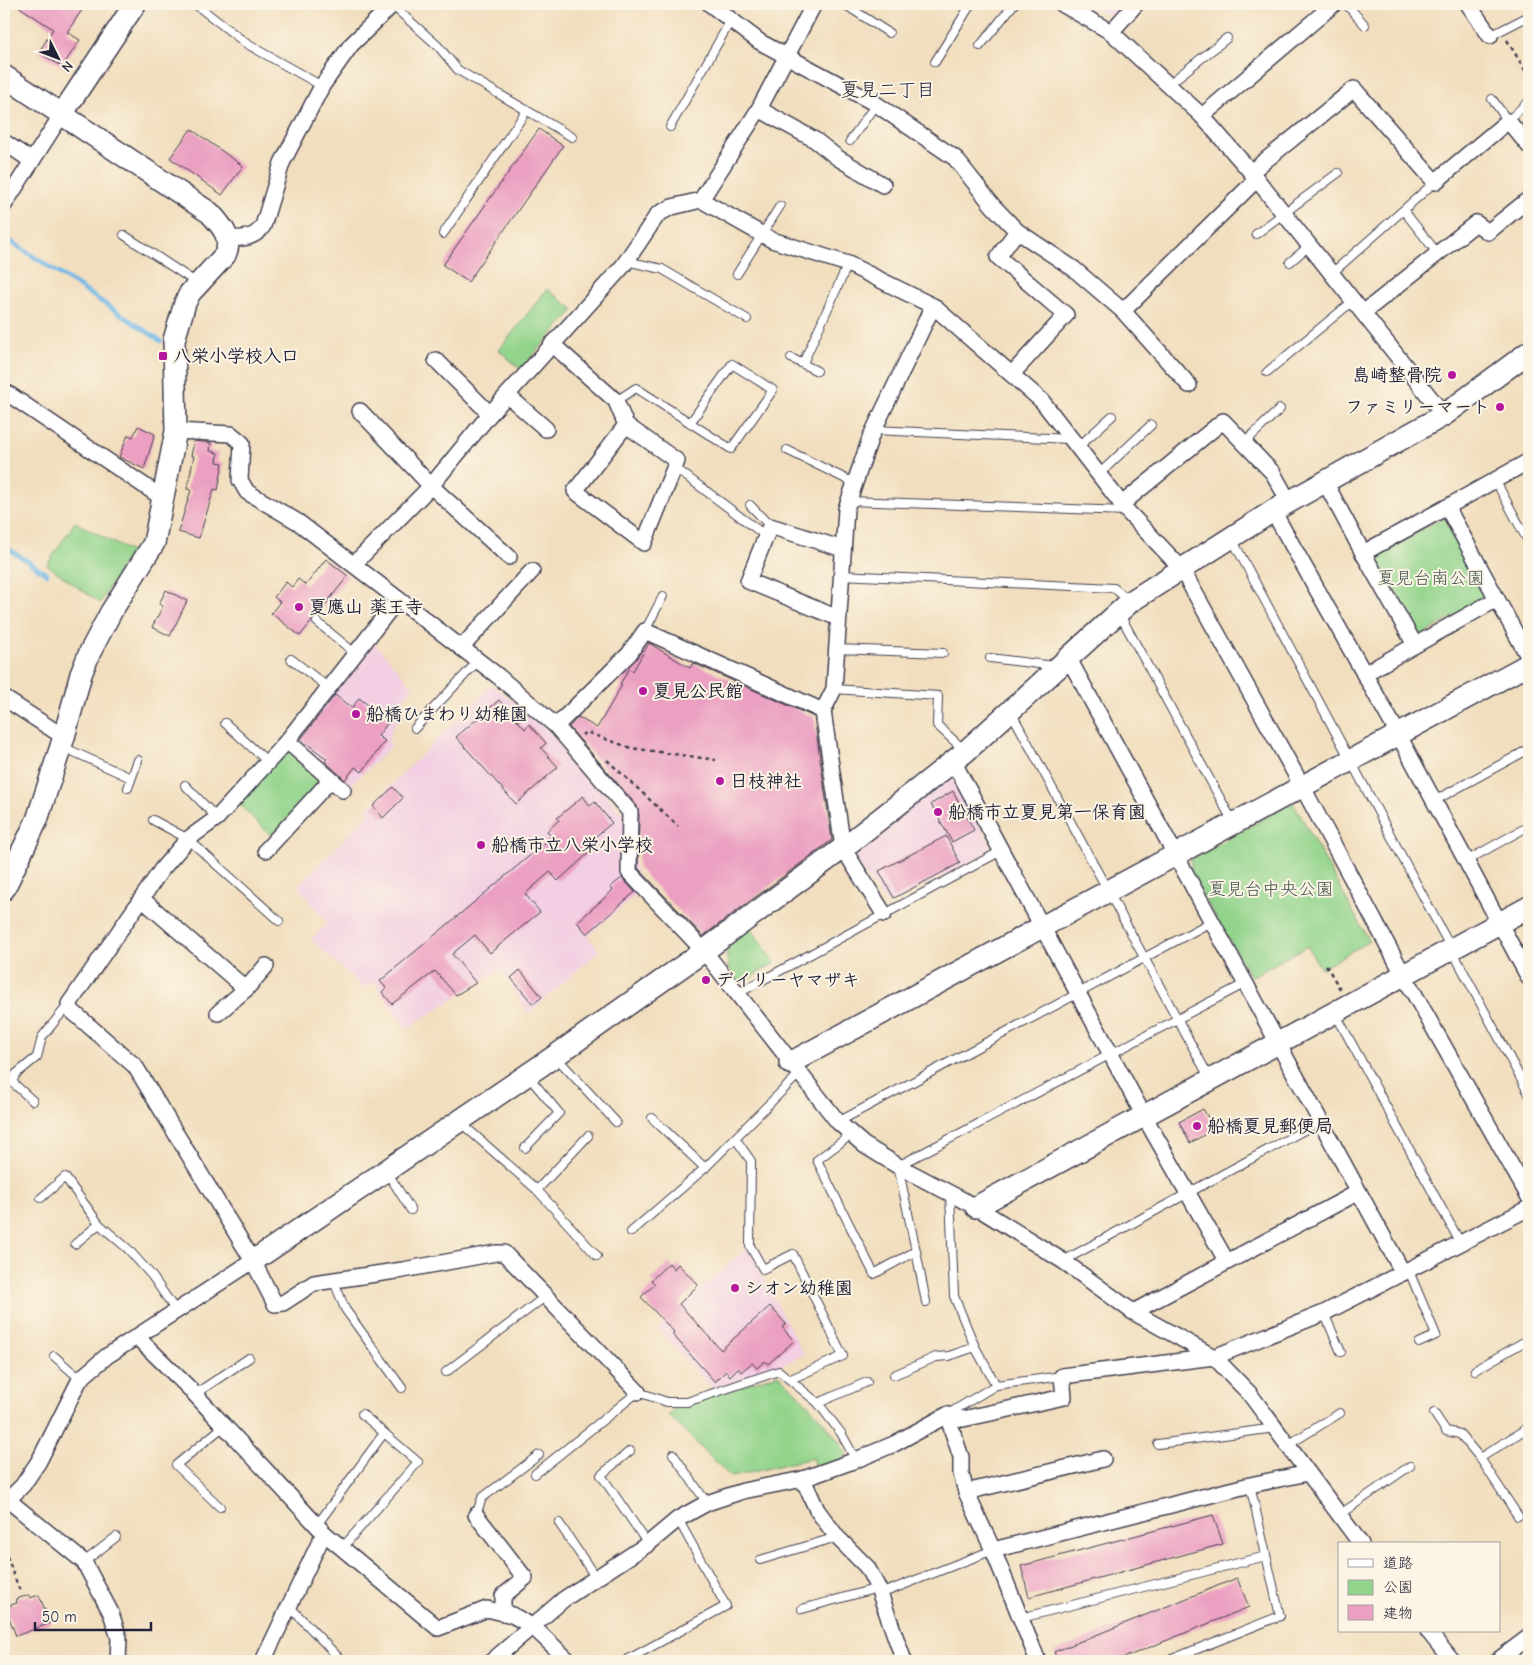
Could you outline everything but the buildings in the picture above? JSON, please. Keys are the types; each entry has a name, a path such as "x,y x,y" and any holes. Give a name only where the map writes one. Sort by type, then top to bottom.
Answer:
{"street":[{"path":"4,205 135,4"},
{"path":"228,239 254,236 263,226 282,163 322,86 351,45 392,4"},
{"path":"710,4 760,42 876,104 955,158 993,206 1017,231 1074,269 1123,311 1189,386"},
{"path":"701,200 759,109 814,4"},
{"path":"1062,4 1111,32 1202,116 1283,213 1444,415"},
{"path":"1111,32 1136,4"},
{"path":"1202,116 1334,4"},
{"path":"1468,4 1495,33"},
{"path":"4,76 210,214 223,228 228,239 228,248 225,255 197,283 185,303 174,340 176,431 154,543 111,612 90,652 81,674 63,741 37,820 11,857 4,889"},
{"path":"1123,311 1253,176 1354,89 1435,182 1508,121 1529,146"},
{"path":"759,109 815,140 838,158 883,184"},
{"path":"4,142 32,161"},
{"path":"1363,313 1476,223 1488,232 1529,199"},
{"path":"354,564 431,486 507,394 626,261 658,214 672,207 701,200 772,240 848,264 933,306 1042,401 1124,507 1181,568 1180,585 1299,788 1520,1198 1529,1203"},
{"path":"1012,374 1066,315 998,257 1017,231"},
{"path":"884,914 844,848 823,711 834,689 848,501 874,430 933,306"},
{"path":"552,344 616,400 626,425 677,461 644,542 575,491 626,425"},
{"path":"118,1661 119,1638 111,1613 84,1562 6,1500 23,1485 39,1460 80,1379 107,1356 253,1261 555,1056 704,951 844,848 959,756 1125,608 1181,568 1281,507 1444,415 1529,352"},
{"path":"436,360 490,414"},
{"path":"4,391 164,499"},
{"path":"507,394 546,429"},
{"path":"360,411 431,486 509,557"},
{"path":"1124,507 1223,421 1273,473 1281,507 1364,674 1529,978"},
{"path":"176,431 231,434 238,438 242,443 240,480 247,492 298,522 354,564 478,661 556,726 575,739 630,812 629,872 704,951 838,1122 898,1166 976,1207 1063,1261 1133,1312 1214,1357 1249,1393 1359,1542"},
{"path":"1363,553 1529,461"},
{"path":"1325,482 1415,645"},
{"path":"1447,507 1529,658"},
{"path":"838,618 748,581 768,531 843,549"},
{"path":"461,648 532,571"},
{"path":"398,599 288,741 217,818 188,839 162,869 69,1004 72,1011 135,1066 253,1261 275,1304 283,1303 314,1283 504,1253 638,1392"},
{"path":"1364,674 1497,599"},
{"path":"556,726 629,654 645,631 823,711"},
{"path":"1065,663 1175,856 1357,1193 1406,1272"},
{"path":"794,1068 1041,926 1175,856 1529,664"},
{"path":"4,698 63,741"},
{"path":"288,741 343,790"},
{"path":"959,756 1001,851 1144,1116 1227,1262"},
{"path":"266,850 326,785 328,777"},
{"path":"142,899 246,989"},
{"path":"976,1207 1276,1042 1529,907"},
{"path":"218,1013 246,989 266,966"},
{"path":"1400,976 1529,1197"},
{"path":"1133,1312 1357,1193"},
{"path":"492,1661 564,1599 648,1544 678,1519 707,1503 743,1491 803,1479 856,1460 894,1444 947,1415 963,1419 1064,1397 1062,1376 1214,1357 1324,1313 1529,1208"},
{"path":"136,1337 195,1394 321,1529 438,1628 487,1609 512,1615 532,1626 569,1661"},
{"path":"947,1415 961,1457 961,1473 966,1492 994,1550 1038,1661"},
{"path":"966,1492 1103,1459"},
{"path":"994,1550 1250,1484 1308,1473"},
{"path":"803,1479 817,1510 837,1537 867,1567 879,1591 904,1661"},
{"path":"476,1515 525,1578 503,1596 503,1613"},
{"path":"263,1661 321,1529"},
{"path":"1429,1632 1452,1661"},
{"path":"1497,1661 1529,1636"}],"lane":[{"path":"195,4 247,44 322,86"},
{"path":"392,4 438,46 458,70 572,137"},
{"path":"844,4 889,33"},
{"path":"935,62 971,4"},
{"path":"980,46 1014,4"},
{"path":"1346,4 1365,25"},
{"path":"1495,33 1529,16"},
{"path":"670,127 731,20"},
{"path":"1169,84 1227,38"},
{"path":"1492,99 1508,121 1529,101"},
{"path":"850,141 876,104"},
{"path":"443,234 528,110"},
{"path":"1256,234 1338,173"},
{"path":"1331,274 1435,182"},
{"path":"737,274 780,206"},
{"path":"1404,211 1438,254"},
{"path":"124,236 197,283"},
{"path":"1290,262 1309,246"},
{"path":"626,261 662,268 747,319"},
{"path":"803,364 848,264"},
{"path":"1267,372 1353,301"},
{"path":"791,358 817,371"},
{"path":"616,400 636,388 690,423 731,449 773,390 732,364 690,423"},
{"path":"1244,443 1280,409"},
{"path":"874,430 1074,444 1112,416"},
{"path":"1098,475 1151,425"},
{"path":"787,450 854,483"},
{"path":"674,467 768,531"},
{"path":"1496,480 1529,543"},
{"path":"848,501 1124,507"},
{"path":"750,506 768,531"},
{"path":"1231,537 1529,1094"},
{"path":"841,575 1114,588 1234,824"},
{"path":"645,631 663,596"},
{"path":"317,622 356,654"},
{"path":"836,649 943,653"},
{"path":"990,658 1065,663"},
{"path":"291,659 329,688"},
{"path":"415,728 478,661"},
{"path":"834,689 938,696 938,725 959,756"},
{"path":"1010,711 1210,1079"},
{"path":"225,723 268,762"},
{"path":"63,741 132,778"},
{"path":"1434,802 1529,749"},
{"path":"128,788 138,760"},
{"path":"185,785 217,818"},
{"path":"153,820 188,839 279,921"},
{"path":"1466,861 1529,826"},
{"path":"736,994 1001,851"},
{"path":"838,1122 1211,922"},
{"path":"926,1302 898,1166 1244,984"},
{"path":"33,1101 12,1082 16,1074 37,1057 42,1037 69,1004"},
{"path":"1341,1008 1461,1244"},
{"path":"555,1056 616,1122"},
{"path":"631,1232 705,1168 735,1138 794,1068"},
{"path":"525,1148 559,1114 528,1074"},
{"path":"652,1118 705,1168"},
{"path":"458,1121 537,1190 597,1256"},
{"path":"1063,1261 1319,1122"},
{"path":"852,1134 817,1160 874,1274 916,1251"},
{"path":"537,1190 588,1136"},
{"path":"735,1138 751,1161 750,1246 763,1269 793,1254 843,1356 791,1379"},
{"path":"386,1170 411,1210"},
{"path":"40,1198 65,1177 99,1224 128,1249 152,1276 176,1311"},
{"path":"950,1192 954,1296 975,1346 996,1386"},
{"path":"75,1244 99,1224"},
{"path":"1406,1272 1436,1334 1419,1342"},
{"path":"333,1279 345,1310 402,1388"},
{"path":"446,1372 546,1296"},
{"path":"1324,1313 1341,1352"},
{"path":"1475,1370 1529,1340"},
{"path":"894,1376 936,1357 950,1356 975,1346"},
{"path":"54,1356 80,1379"},
{"path":"195,1394 249,1358"},
{"path":"535,1474 638,1392 676,1403 688,1402 779,1371 818,1403 841,1433 856,1460"},
{"path":"947,1415 996,1386 1062,1376"},
{"path":"818,1403 867,1382"},
{"path":"1288,1446 1340,1412"},
{"path":"1434,1413 1446,1431 1460,1434 1480,1458 1518,1516"},
{"path":"342,1548 418,1462 362,1414"},
{"path":"220,1507 176,1465 224,1426"},
{"path":"1480,1458 1529,1427"},
{"path":"1158,1444 1275,1428"},
{"path":"321,1529 384,1433"},
{"path":"630,1451 601,1475 648,1544"},
{"path":"673,1454 707,1503"},
{"path":"476,1515 482,1498 539,1455"},
{"path":"1339,1515 1410,1466"},
{"path":"1167,1661 1280,1616 1250,1484"},
{"path":"625,1661 726,1606 678,1519"},
{"path":"559,1523 596,1578"},
{"path":"84,1562 116,1537"},
{"path":"760,1560 837,1537"},
{"path":"802,1609 879,1591 994,1550"},
{"path":"1021,1618 1266,1556"},
{"path":"288,1606 342,1661"}],"path":[{"path":"1495,33 1529,77"},
{"path":"575,739 586,732 631,748 716,760"},
{"path":"575,739 588,742"},
{"path":"602,755 678,826"},
{"path":"1326,966 1341,1008"},
{"path":"4,1549 21,1594"}],"shaded area":[{"path":"1084,4 1126,4 1114,17"},
{"name":"船橋ひまわり幼稚園","path":"371,639 413,687 393,711 401,718 393,726 388,742 392,746 347,788 299,744 298,737"},
{"name":"船橋市立八栄小学校","path":"492,685 556,736 626,818 640,891 588,936 599,951 528,1014 501,969 406,1029 374,982 363,988 311,939 328,923 298,886 370,813 368,808"},
{"name":"船橋市立夏見第一保育園","path":"947,776 954,780 990,844 988,852 889,904 885,902 851,854"},
{"name":"シオン幼稚園","path":"747,1248 804,1354 780,1366 713,1390 658,1328"}],"green space":[{"path":"547,289 574,310 520,369 499,350"},
{"name":"夏見台南公園","path":"1444,517 1489,597 1418,637 1371,558"},
{"path":"75,522 131,552 100,603 47,565"},
{"path":"286,751 294,752 321,776 319,786 271,836 237,802"},
{"name":"夏見台中央公園","path":"1293,802 1369,941 1321,969 1307,946 1251,977 1191,875 1191,859"},
{"path":"750,927 775,963 739,984 728,967 726,948"},
{"path":"778,1374 832,1432 847,1454 843,1460 816,1470 812,1458 731,1477 668,1415 678,1406"}],"waterway":[{"path":"4,237 161,341"},
{"path":"4,546 47,574"}],"place":[{"name":"八栄小学校入口","path":"163,356"},
{"name":"島崎整骨院","path":"1452,375"},
{"name":"ファミリーマート","path":"1500,407"},
{"name":"夏應山 薬王寺","path":"299,607"},
{"name":"夏見公民館","path":"643,691"},
{"name":"船橋ひまわり幼稚園","path":"356,714"},
{"name":"日枝神社","path":"720,781"},
{"name":"船橋市立夏見第一保育園","path":"938,812"},
{"name":"船橋市立八栄小学校","path":"481,845"},
{"name":"デイリーヤマザキ","path":"706,980"},
{"name":"船橋夏見郵便局","path":"1197,1126"},
{"name":"シオン幼稚園","path":"735,1288"}],"district":[{"name":"夏見二丁目","path":"888,90"}]}
